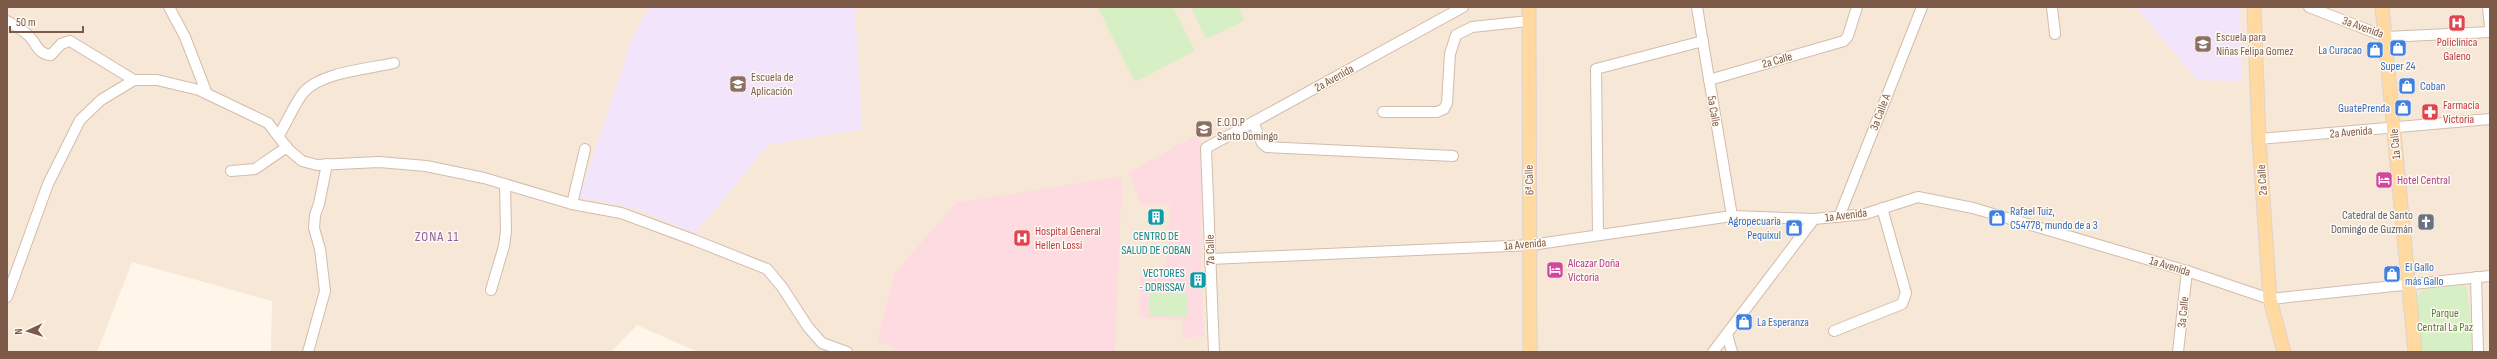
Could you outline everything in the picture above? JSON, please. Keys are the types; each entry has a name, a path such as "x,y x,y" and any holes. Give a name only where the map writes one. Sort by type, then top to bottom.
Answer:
{"main road":[{"name":"6ª Calle","path":"1529,7 1528,144 1531,245 1530,352"},
{"name":"2a Calle","path":"2254,7 2259,139 2270,300 2284,352"},
{"name":"1a Calle","path":"2382,7 2415,352"}],"street":[{"path":"169,7 185,37 207,94"},
{"name":"2a Avenida","path":"1206,148 1463,7"},
{"name":"5a Calle","path":"1697,7 1732,216"},
{"name":"2a Calle","path":"1709,80 1844,41 1848,36 1857,7"},
{"name":"3a Calle A","path":"1839,217 1922,7"},
{"path":"2052,7 2055,34"},
{"name":"3a Avenida","path":"2309,7 2386,37 2490,32"},
{"path":"2488,7 2490,26"},
{"path":"7,21 29,35 40,51 46,55 51,55 61,44 70,41 134,80"},
{"path":"1383,112 1437,112 1444,109 1447,103 1451,49 1456,35 1472,26 1529,21"},
{"path":"1598,234 1596,69 1703,41"},
{"path":"279,135 303,92 316,82 332,76 394,63"},
{"path":"7,297 48,184 80,120 101,100 134,80 157,80 207,94 268,123 287,147 302,161 317,165 379,162 426,166 505,184 572,204 621,213 767,269 782,287 808,328 822,343 847,352"},
{"name":"2a Avenida","path":"2259,139 2490,119"},
{"path":"1253,122 1262,143 1267,146 1453,156"},
{"path":"231,171 255,169 287,147"},
{"name":"7a Calle","path":"1206,148 1214,352"},
{"path":"572,204 585,149"},
{"path":"308,352 325,291 320,249 314,228 315,215 319,204 327,164"},
{"path":"491,290 504,246 506,231 505,184"},
{"name":"1a Avenida","path":"1210,258 1531,245 1598,234 1732,216 1814,219 1864,214 1918,197 1973,208 2187,272 2270,300 2490,276"},
{"path":"1834,332 1902,304 1905,299 1906,292 1882,208"},
{"path":"1713,352 1814,219"},
{"name":"3a Calle","path":"2178,352 2187,272"},
{"path":"2476,277 2478,352"},
{"path":"1727,334 1732,352"}],"shaded area":[{"path":"7,7 2490,7 2490,352 698,352 637,325 611,352 271,352 272,301 132,262 97,352 7,352"},
{"name":"Escuela de Aplicación","path":"649,7 855,7 862,129 768,145 695,233 636,209 579,197 632,39"},
{"name":"Escuela para Niñas Felipa Gomez","path":"2135,7 2240,7 2242,81 2197,80"},
{"path":"1197,135 1202,149 1201,266 1204,336 1182,338 1183,320 1140,318 1140,276 1165,276 1170,204 1141,205 1129,172"},
{"name":"Hospital General Hellen Lossi","path":"1122,176 1115,352 903,352 877,341 895,273 956,203"}],"green space":[{"path":"1098,7 1173,7 1195,51 1135,82"},
{"path":"1191,7 1238,7 1244,21 1206,39"},
{"name":"Parque Central La Paz","path":"2463,284 2467,289 2473,343 2471,352 2422,352 2417,297 2422,290"},
{"path":"1150,293 1188,294 1187,317 1150,316"}],"place":[{"name":"Policlínica Galeno","path":"2457,23"},
{"name":"Escuela para Niñas Felipa Gomez","path":"2203,44"},
{"name":"Super 24","path":"2398,48"},
{"name":"La Curacao","path":"2375,50"},
{"name":"Escuela de Aplicación","path":"738,84"},
{"name":"Coban","path":"2407,86"},
{"name":"GuatePrenda","path":"2403,108"},
{"name":"Farmacia Victoria","path":"2430,112"},
{"name":"E.O.D.P Santo Domingo","path":"1204,129"},
{"name":"Hotel Central","path":"2384,180"},
{"name":"CENTRO DE SALUD DE COBAN","path":"1156,217"},
{"name":"Rafael Tuiz, C54778, mundo de a 3","path":"1997,218"},
{"name":"Catedral de Santo Domingo de Guzmán","path":"2426,222"},
{"name":"Agropecuaria Pequixul","path":"1794,228"},
{"name":"Hospital General Hellen Lossi","path":"1022,238"},
{"name":"Alcazar Doña Victoria","path":"1555,270"},
{"name":"El Gallo más Gallo","path":"2392,274"},
{"name":"VECTORES - DDRISSAV","path":"1198,280"},
{"name":"La Esperanza","path":"1744,322"}],"district":[{"name":"ZONA 11","path":"437,236"}]}
